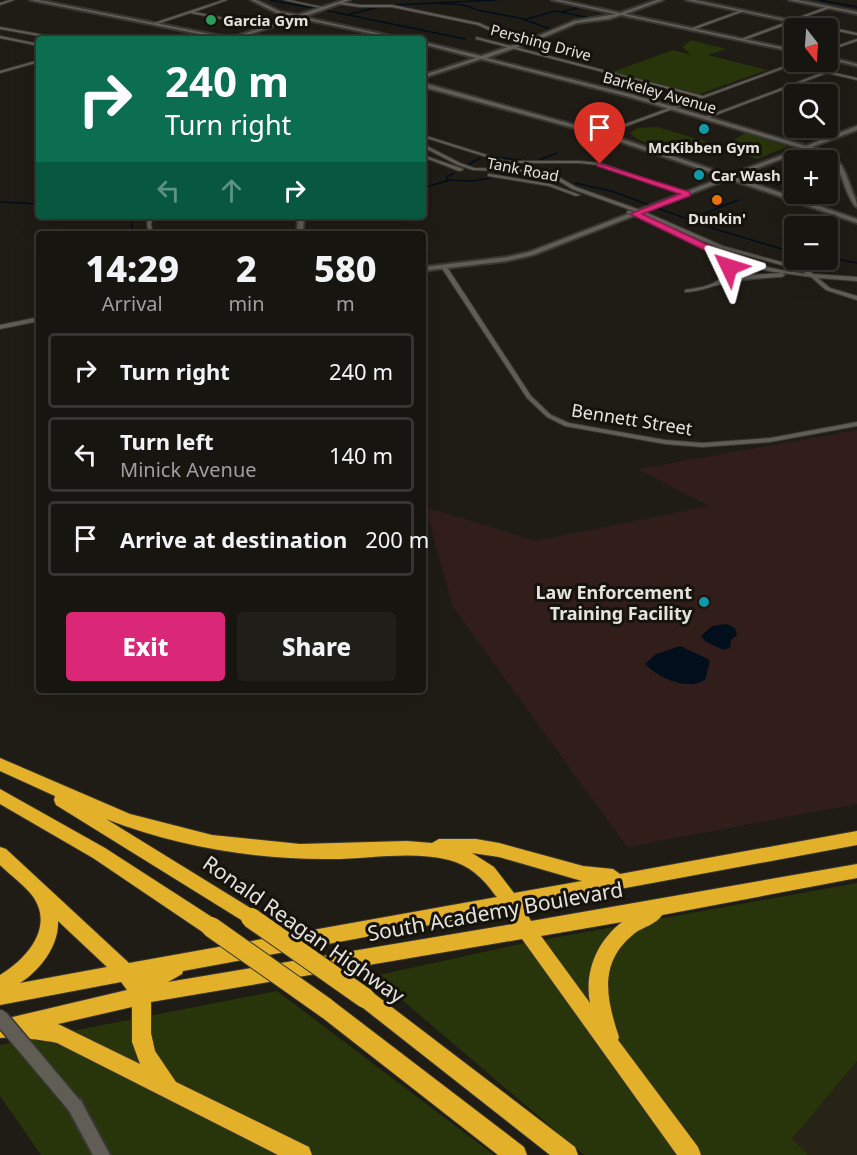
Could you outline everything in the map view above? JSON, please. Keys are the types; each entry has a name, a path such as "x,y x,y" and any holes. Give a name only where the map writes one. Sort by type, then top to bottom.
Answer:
{"highway":[{"path":"0,764 99,809 197,838 281,850 326,852 474,846 515,854 572,873 599,877 636,878"},
{"name":"Ronald Reagan Highway","path":"0,764 100,823 251,918 365,999 567,1155"},
{"path":"0,796 99,853 211,927 326,1008 516,1155"},
{"name":"South Academy Boulevard","path":"0,996 857,838"},
{"path":"407,849 438,851 468,859 488,872 525,929 690,1155"},
{"path":"0,854 125,972 142,995 140,1031 142,1047 151,1068 171,1089"},
{"name":"South Academy Boulevard","path":"0,1030 142,995 680,904 857,871"},
{"path":"0,985 27,967 41,950 47,934 49,916 42,895"},
{"path":"615,1053 598,1003 598,977 605,952 621,931 632,923 680,904"},
{"path":"142,995 160,976 187,962"},
{"path":"0,1030 44,1030 61,1035 301,1155"}],"main road":[{"path":"33,0 218,36"},
{"path":"252,0 274,11 389,36"},
{"path":"242,36 348,0"},
{"path":"554,0 784,48"},
{"path":"426,76 528,42 576,22 609,18 661,0"},
{"path":"688,0 784,19"},
{"path":"791,0 857,13"},
{"name":"Barkeley Avenue","path":"426,45 707,117 812,150"},
{"path":"838,60 857,65"},
{"path":"426,87 602,134 857,220"},
{"path":"426,269 527,255 857,128"},
{"path":"818,143 818,148 821,150"},
{"path":"838,162 848,171 849,192 857,205"},
{"path":"0,1017 74,1104 102,1155"}],"street":[{"path":"0,4 14,0"},
{"path":"156,23 226,0"},
{"path":"285,0 326,8"},
{"path":"701,2 708,0"},
{"path":"340,3 393,7 474,23 489,27 505,36 528,42"},
{"path":"800,18 829,7"},
{"path":"694,28 743,11"},
{"path":"192,12 270,27"},
{"path":"743,39 784,24"},
{"path":"0,29 44,36"},
{"path":"0,29 36,38"},
{"path":"838,30 857,34"},
{"path":"10,39 28,33"},
{"path":"0,37 36,44"},
{"name":"Pershing Drive","path":"477,38 703,97"},
{"path":"838,46 857,39"},
{"path":"0,72 36,62"},
{"path":"602,134 784,66"},
{"path":"707,117 828,72 857,79"},
{"path":"426,137 500,161 585,162 604,165 688,194"},
{"path":"426,141 430,139"},
{"path":"426,145 467,167 487,171 536,172 559,178 565,183 641,212 721,247 800,268 828,288 857,298"},
{"name":"Tank Road","path":"426,157 468,171 560,188 641,212 718,253 762,267 801,275 857,279"},
{"path":"554,162 565,183"},
{"path":"560,188 565,183"},
{"path":"718,253 727,262 729,270 727,276 718,283"},
{"name":"Bennett Street","path":"444,267 529,397 544,413 561,423 665,442 702,445 770,440 857,424"},
{"path":"687,291 757,276 801,275"},
{"path":"0,327 36,320"}],"shaded area":[{"path":"857,430 857,804 627,847 453,607 426,507 536,541 709,506 638,469"},
{"path":"857,1061 857,1155 808,1155 791,1140"}],"green space":[{"path":"691,40 726,49 708,55 767,70 700,94 612,72 673,50 691,55 682,47"},
{"path":"657,127 721,146 714,145 714,149 696,153 670,150 646,143 630,133 637,128"},
{"path":"745,133 787,147 757,159 734,146 735,139"},
{"path":"857,883 857,1061 792,1139 808,1155 584,1155 374,976 520,944"},
{"path":"277,991 494,1155 41,1155 0,1096 0,1045"}],"water":[{"path":"726,624 735,628 737,635 731,640 730,648 724,650 706,642 701,636 712,626"},
{"path":"680,646 708,659 710,662 705,680 690,684 673,681 658,674 645,664 656,654"}],"waterway":[{"path":"270,0 317,9"},
{"path":"391,5 496,0"},
{"path":"819,0 857,7"},
{"path":"437,3 464,5 475,9"},
{"path":"350,14 379,7"},
{"path":"562,12 580,7"},
{"path":"324,10 465,39"},
{"path":"477,10 524,20"},
{"path":"524,20 555,11 591,18"},
{"path":"524,20 553,30"},
{"path":"539,160 557,153"},
{"path":"492,157 521,160"},
{"path":"466,166 480,158"},
{"path":"447,181 447,177 454,173"},
{"path":"502,175 531,174 543,180 559,182"},
{"path":"447,181 491,178"},
{"path":"426,187 447,181"},
{"path":"776,185 784,182"},
{"path":"575,183 611,191 712,228 784,250"},
{"path":"690,219 738,200"},
{"path":"0,202 36,204"},
{"path":"131,219 132,229"},
{"path":"838,259 857,263"}],"place":[{"name":"Garcia Gym","path":"211,20"},
{"name":"McKibben Gym","path":"704,129"},
{"name":"Car Wash","path":"699,175"},
{"name":"Dunkin'","path":"717,200"},
{"name":"Law Enforcement Training Facility","path":"704,602"}],"route":[{"path":"600,164 688,194 634,214 718,253 729,267"}]}
